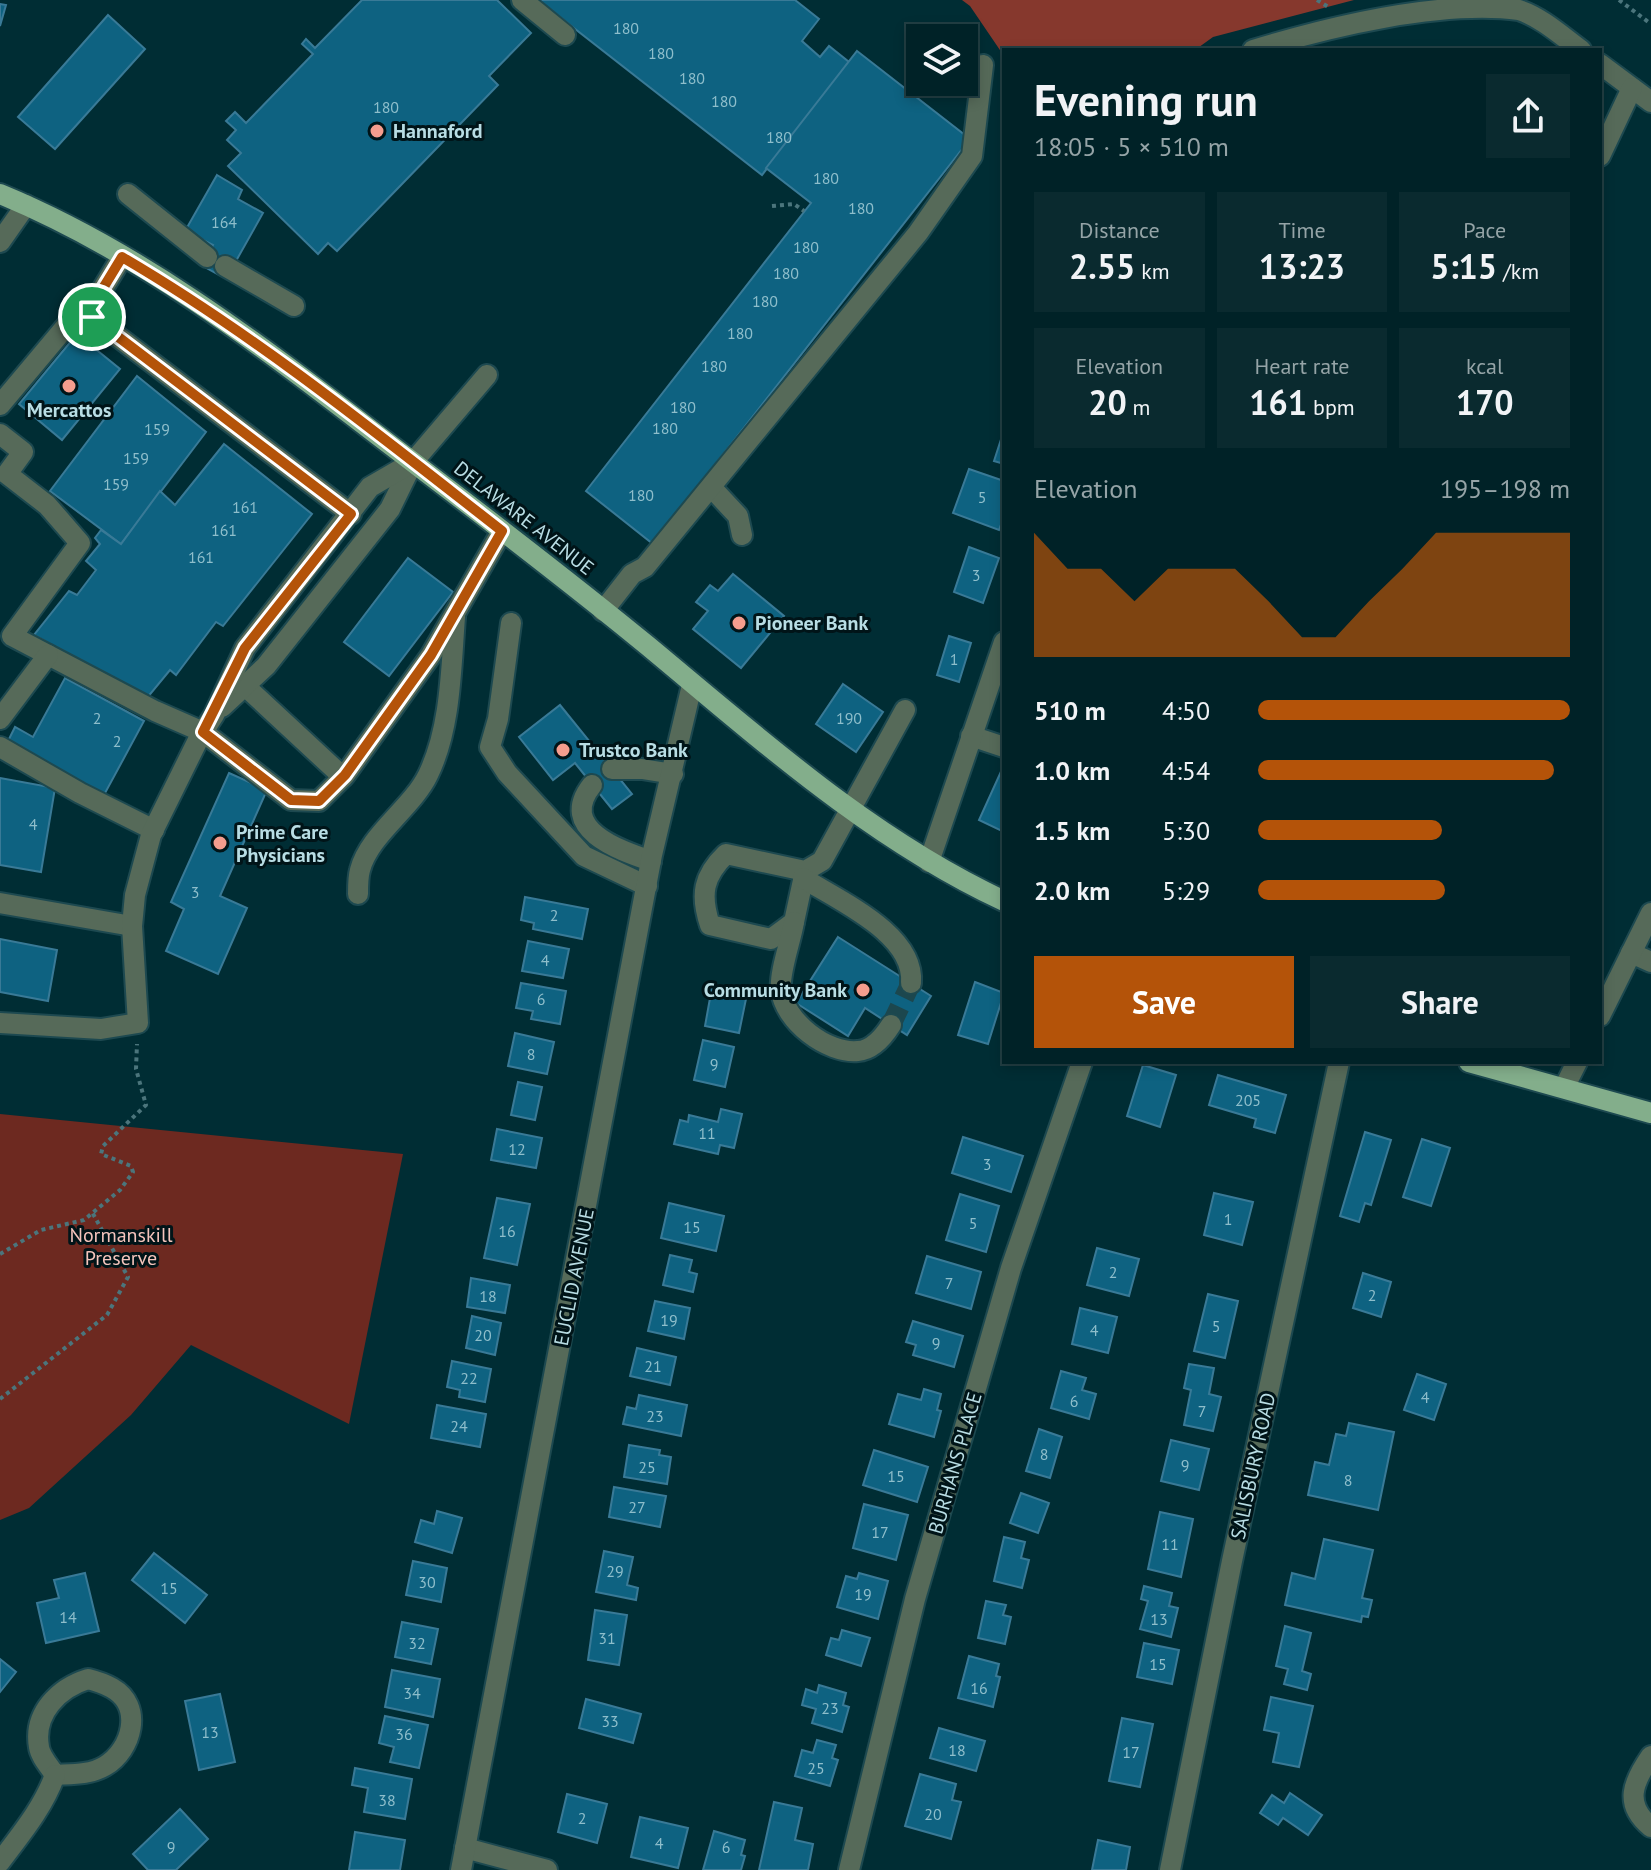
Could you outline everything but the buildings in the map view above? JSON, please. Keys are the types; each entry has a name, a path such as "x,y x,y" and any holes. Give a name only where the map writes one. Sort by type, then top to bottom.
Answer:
{"main road":[{"name":"DELAWARE AVENUE","path":"0,194 122,257 257,343 502,531 850,808 929,862 1002,900"},
{"path":"1476,1064 1651,1113"}],"street":[{"path":"522,0 565,35"},
{"path":"1260,48 1405,9 1463,3 1520,10 1578,48"},
{"path":"603,611 632,574 645,567 918,233 972,156 983,65"},
{"path":"1602,66 1651,102"},
{"path":"1602,152 1632,88"},
{"path":"128,194 216,261 294,306"},
{"path":"0,242 26,205"},
{"path":"0,405 73,318 91,308 122,257"},
{"path":"91,308 92,317 351,514"},
{"path":"208,724 266,666 390,509 413,462 487,375"},
{"path":"0,434 23,452 7,474 47,505 80,543 12,636 155,711 208,724 291,800 319,801 343,777 431,655 502,531"},
{"path":"0,1023 101,1029 138,1023 132,926 135,895 154,830 245,648 370,487 413,462"},
{"path":"711,487 738,516 742,535"},
{"path":"358,894 360,869 370,849 413,799 430,772 440,739 450,681 455,613"},
{"path":"511,623 498,719 490,747 507,773 584,856 647,886"},
{"path":"929,862 1002,648"},
{"path":"0,719 48,655"},
{"name":"EUCLID AVENUE","path":"461,1870 651,861 692,685"},
{"path":"245,686 343,777"},
{"path":"891,1025 881,1040 860,1051 829,1047 809,1034 785,1007 781,988 804,874 822,861 905,710"},
{"path":"971,736 1002,746"},
{"path":"0,747 80,793 154,830"},
{"path":"612,769 642,769 673,774"},
{"path":"592,785 582,799 581,807 591,831 605,843 651,861"},
{"path":"794,922 771,939 710,925 703,903 712,868 726,854 804,874 883,929 904,950 913,968 911,983"},
{"path":"0,903 132,926"},
{"path":"1602,1012 1651,913"},
{"path":"1631,953 1651,962"},
{"name":"BURHANS PLACE","path":"849,1870 919,1584 1011,1268 1081,1064"},
{"name":"SALISBURY ROAD","path":"1170,1870 1232,1561 1339,1064"},
{"path":"1564,1088 1576,1064"},
{"path":"0,1862 31,1822 48,1795 55,1775 39,1748 40,1721 45,1708 66,1688 88,1679 114,1689 129,1708 131,1723 128,1743 105,1766 83,1773 55,1775"},
{"path":"1651,1756 1637,1777 1633,1800 1641,1819 1651,1827"},
{"path":"465,1848 547,1870"}],"path":[{"path":"1619,0 1651,24"},
{"path":"772,206 794,204 804,211"},
{"path":"0,1254 41,1230 84,1220 120,1190 133,1172 131,1166 101,1154 103,1146 146,1105 136,1069 138,1023"},
{"path":"0,1399 107,1315 128,1277 92,1212"}],"green space":[{"name":"Normanskill Preserve","path":"0,1114 403,1154 349,1424 191,1345 131,1415 29,1508 0,1520"}],"shaded area":[{"path":"962,0 1354,0 1213,37 1198,48 1002,48 1002,53 970,6"}],"tunnel":[{"path":"891,1025 911,983"}],"place":[{"name":"Hannaford","path":"377,131"},
{"name":"Mercattos","path":"69,386"},
{"name":"Pioneer Bank","path":"739,623"},
{"name":"Trustco Bank","path":"563,750"},
{"name":"Prime Care Physicians","path":"220,843"},
{"name":"Community Bank","path":"863,990"}],"route":[{"path":"122,257 257,343 502,531 431,655 345,775 319,801 291,800 203,732 245,648 351,514 92,317 91,308 122,257"}]}
